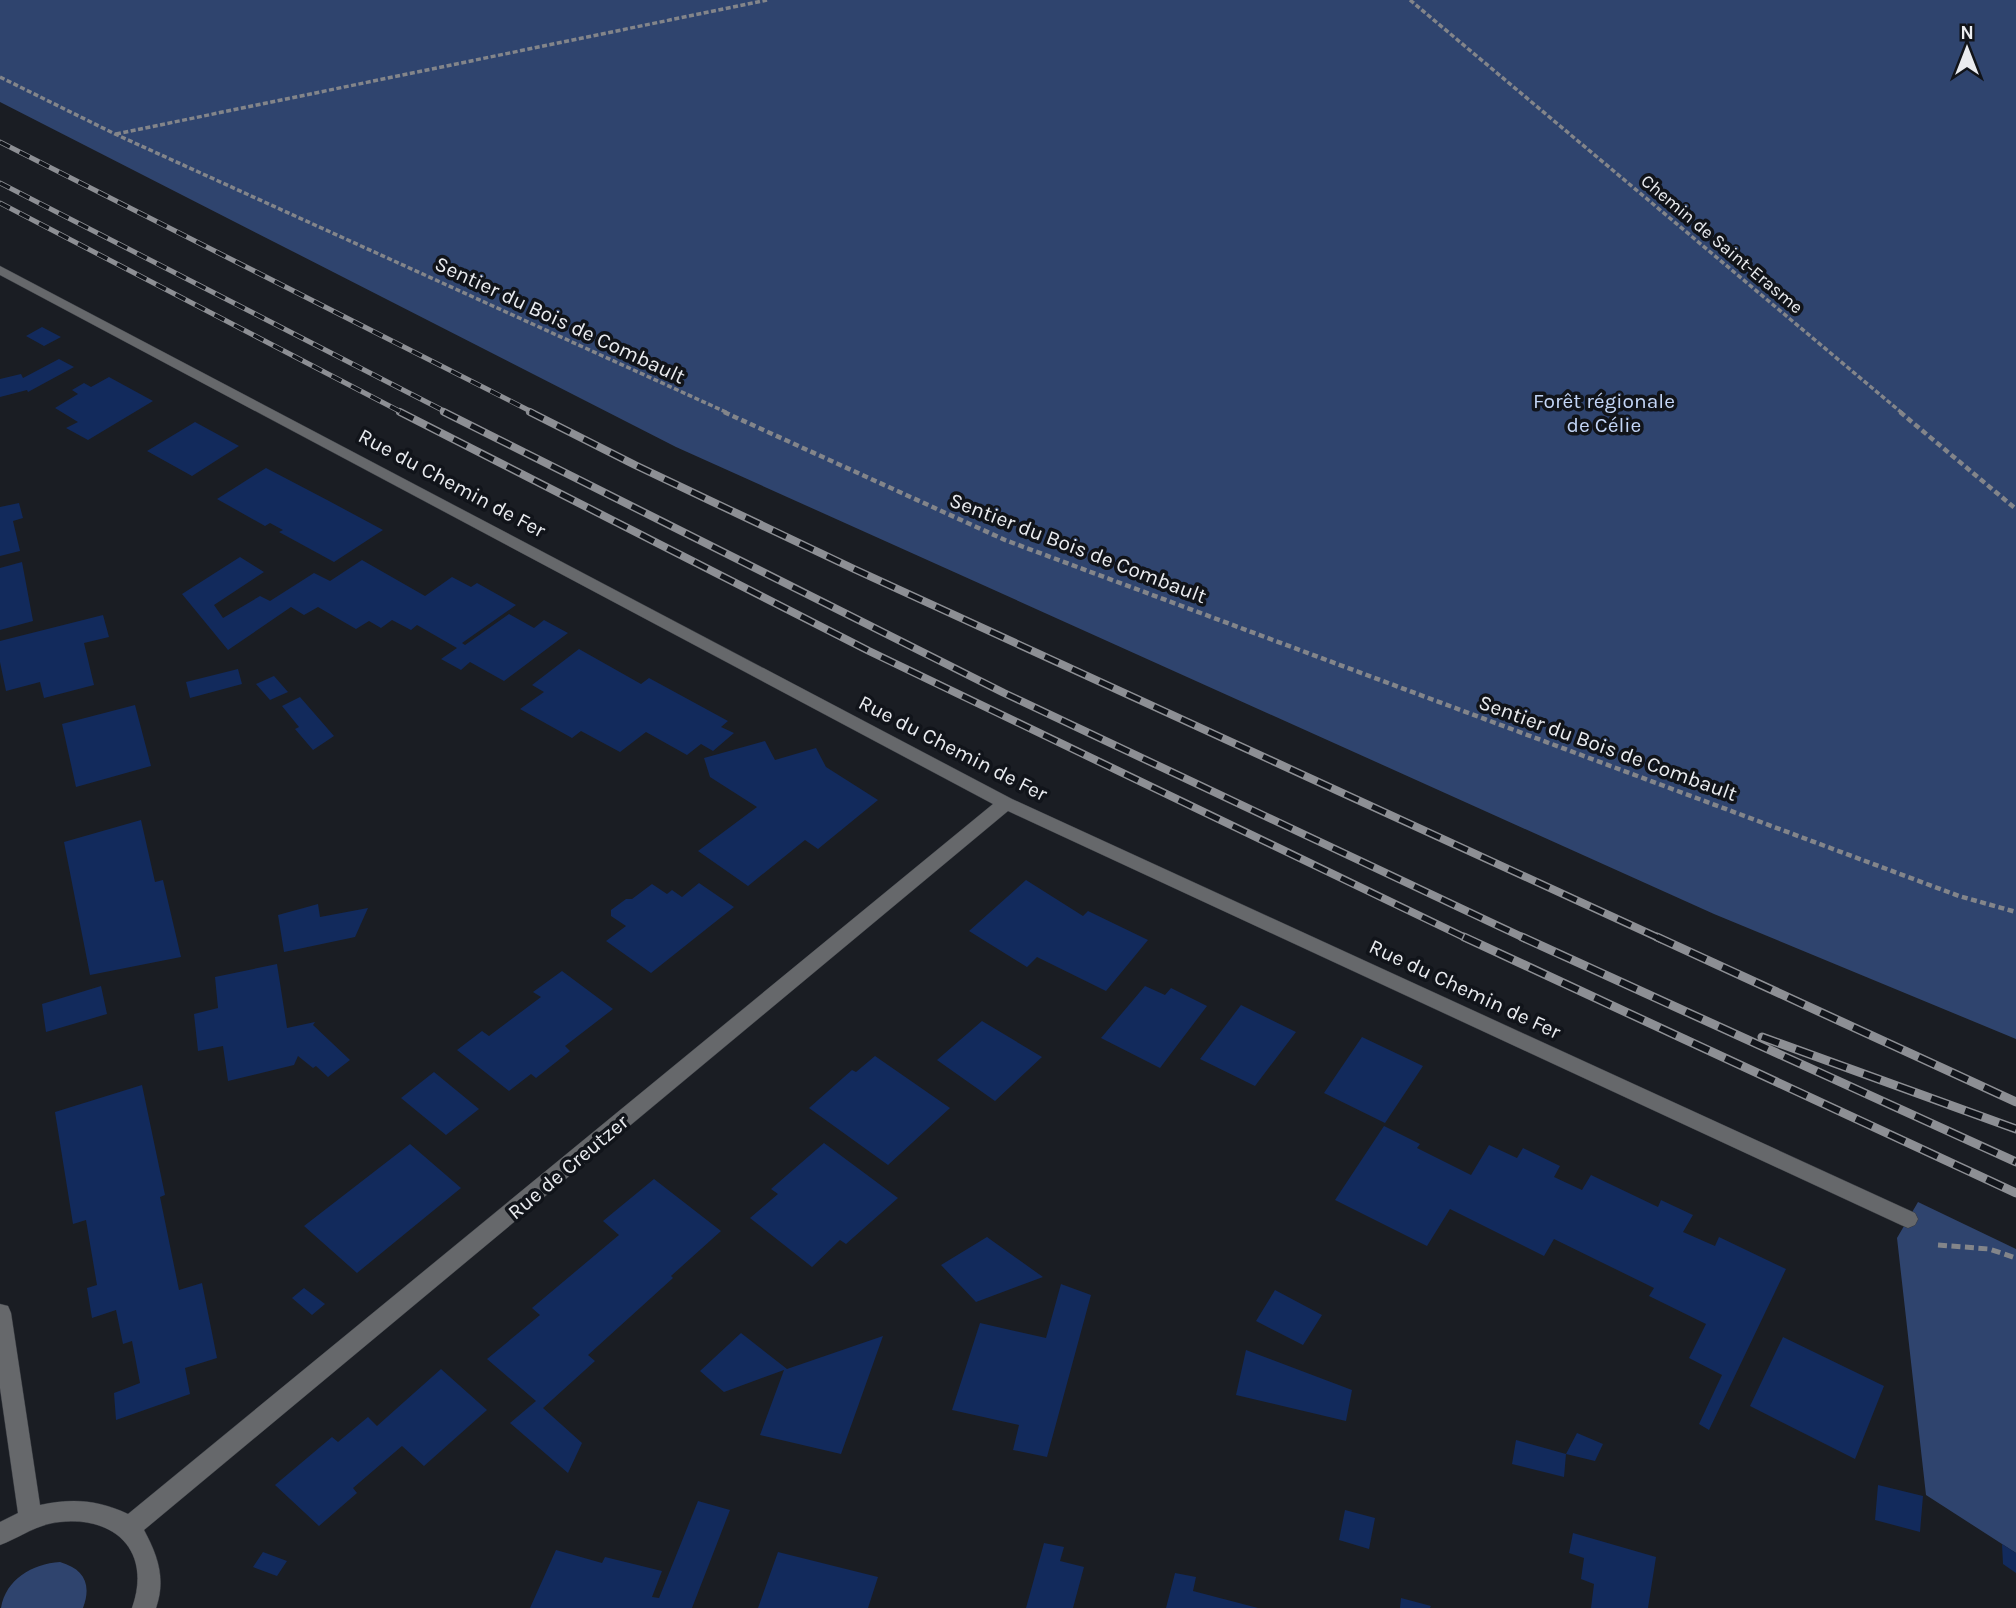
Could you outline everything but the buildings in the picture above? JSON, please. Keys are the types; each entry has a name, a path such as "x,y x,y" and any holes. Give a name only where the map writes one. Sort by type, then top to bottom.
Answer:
{"street":[{"name":"Rue du Chemin de Fer","path":"0,270 1006,803 1908,1219"},
{"name":"Rue de Creutzer","path":"128,1528 1006,803"},
{"path":"0,1313 30,1518"},
{"path":"0,1534 30,1518 56,1511 82,1510 107,1514 128,1528 142,1545 150,1569 149,1597 144,1608"}],"path":[{"path":"115,134 766,0"},
{"name":"Chemin de Saint-Erasme","path":"1410,0 2016,509"},
{"name":"Sentier du Bois de Combault","path":"0,77 115,134 1005,540 1946,891 2016,912"},
{"path":"1908,1219 1921,1226 1934,1244 1989,1249 2016,1258"}],"green space":[{"name":"Forêt régionale de Célie","path":"0,0 2016,0 2016,1039 1714,914 676,447 0,102"},
{"path":"1918,1202 2016,1249 2016,1553 1926,1495 1897,1238"},
{"path":"60,1562 75,1569 84,1579 87,1592 83,1608 1,1608 14,1581 30,1570"}],"railway":[{"path":"0,142 534,413"},
{"path":"0,183 448,413"},
{"path":"0,203 403,413"},
{"path":"400,412 869,651 1468,939"},
{"path":"444,412 1004,693 1526,939"},
{"path":"530,412 854,569 1661,939"},
{"path":"1464,937 2016,1193"},
{"path":"1522,937 2016,1162"},
{"path":"1657,937 2016,1102"},
{"path":"1762,1037 2016,1129"}]}
